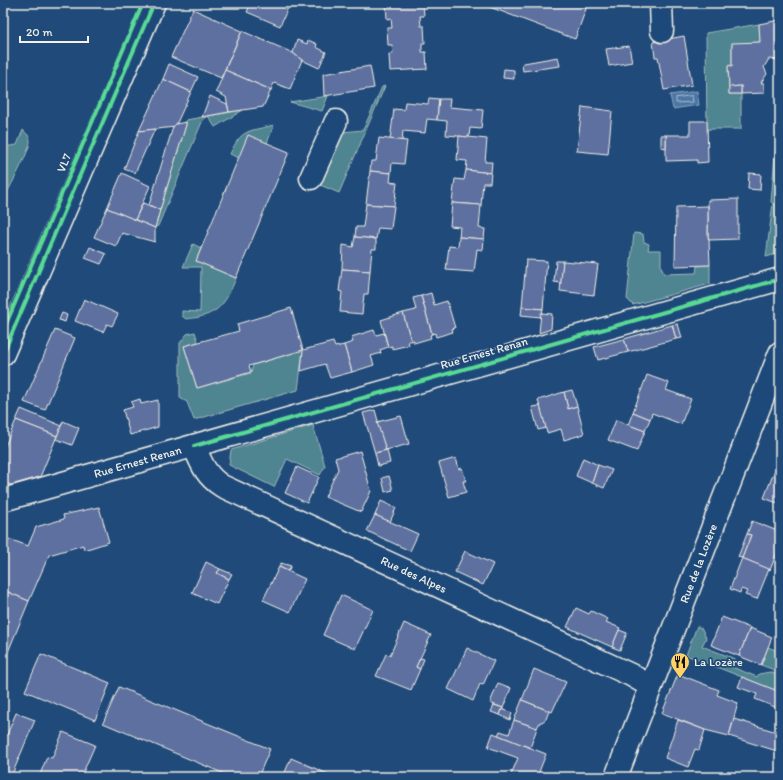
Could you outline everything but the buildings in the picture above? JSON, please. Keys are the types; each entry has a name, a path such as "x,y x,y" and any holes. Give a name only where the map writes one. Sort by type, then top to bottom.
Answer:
{"street":[{"path":"3,354 154,3"},
{"path":"661,3 662,31"},
{"path":"311,178 336,121"},
{"name":"Rue Ernest Renan","path":"3,500 780,279"},
{"name":"Rue de la Lozère","path":"620,776 650,686 780,352"},
{"name":"Rue des Alpes","path":"194,446 204,470 213,480 222,486 631,675 650,686"}],"green space":[{"path":"759,24 760,42 732,44 732,66 728,66 729,94 741,94 741,129 707,129 706,33"},
{"path":"385,86 339,193 318,184 342,132 363,130 382,87"},
{"path":"328,96 322,111 290,102"},
{"path":"780,96 780,253 766,257 773,203 771,202"},
{"path":"243,110 215,127 208,116"},
{"path":"208,116 202,122 158,226 155,227 186,125 186,120"},
{"path":"274,125 267,143 239,158 230,154 238,139 242,135 252,130"},
{"path":"23,130 28,135 30,141 27,153 3,200 3,147 17,145"},
{"path":"634,233 643,234 644,242 649,244 648,250 661,250 661,267 664,274 696,273 697,266 710,265 710,284 633,305 627,299"},
{"path":"193,244 201,248 196,261 236,278 228,295 219,308 206,315 186,319 182,316 182,311 200,312 201,267 183,267"},
{"path":"195,332 198,342 184,346 197,388 251,373 253,365 303,350 298,390 194,420 187,402 180,398 180,343 187,334"},
{"path":"313,425 325,466 320,475 287,459 274,487 229,465 231,450"},
{"path":"697,626 702,629 706,638 702,646 735,659 732,667 757,677 759,674 770,672 780,676 780,692 686,655"},
{"path":"768,647 780,652 780,672 761,665"}],"water":[{"path":"697,91 699,105 673,109 670,95"}],"cycle path":[{"name":"VL7","path":"3,331 143,3"},
{"path":"3,354 154,3"},
{"path":"194,446 780,279"}],"place":[{"name":"La Lozère","path":"680,679"}]}
